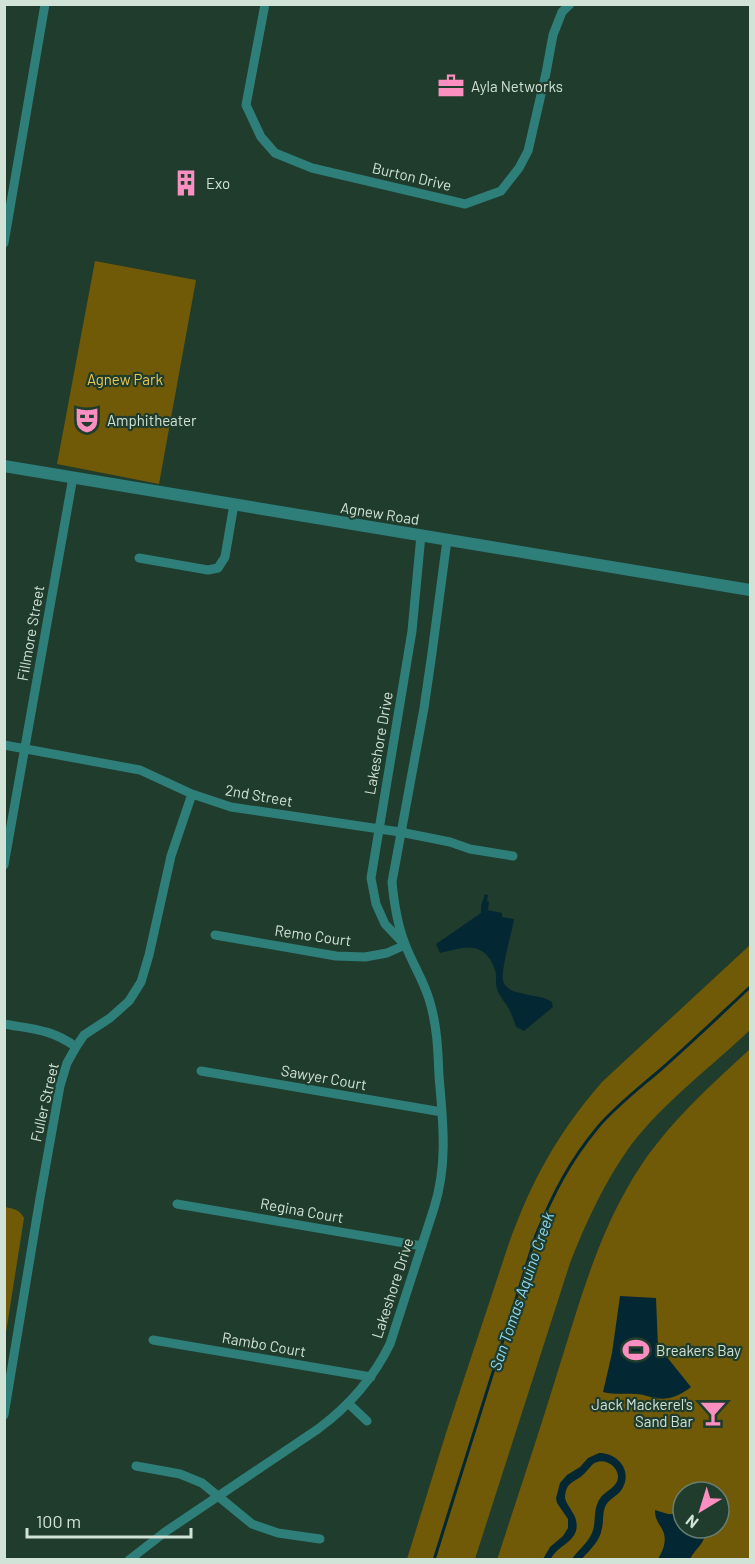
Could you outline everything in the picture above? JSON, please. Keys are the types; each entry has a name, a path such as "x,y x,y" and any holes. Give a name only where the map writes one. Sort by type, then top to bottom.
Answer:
{"street":[{"path":"4,243 45,5 40,4"},
{"name":"Burton Drive","path":"265,4 246,105 261,137 275,153 312,168 465,204 501,191 519,168 528,151 553,34 562,12 570,4"},
{"name":"Agnew Road","path":"4,466 750,590"},
{"name":"Fillmore Street","path":"4,865 73,477"},
{"path":"139,558 208,570 218,568 225,557 234,504"},
{"name":"Lakeshore Drive","path":"405,945 385,924 376,904 371,878 412,631 421,535"},
{"name":"Lakeshore Drive","path":"129,1560 165,1532 334,1417 371,1377 382,1360 396,1329 439,1192 444,1143 437,1036 423,982 405,945 394,906 392,882 424,708 447,540"},
{"name":"2nd Street","path":"4,745 140,770 192,794 231,807 400,832 450,842 470,849 513,856"},
{"name":"Fuller Street","path":"4,1415 60,1086 75,1047 84,1035 110,1018 129,1001 141,982 171,856 192,794"},
{"name":"Remo Court","path":"215,935 336,956 365,957 387,953 405,945"},
{"path":"4,1024 49,1032 66,1039 75,1047"},
{"name":"Sawyer Court","path":"201,1071 442,1112"},
{"name":"Regina Court","path":"177,1204 422,1246"},
{"name":"Rambo Court","path":"153,1340 371,1377"},
{"path":"348,1403 367,1421"},
{"path":"136,1466 180,1474 202,1483 252,1524 278,1533 320,1539"}],"green space":[{"name":"Agnew Park","path":"95,261 196,280 159,484 57,464"},
{"path":"750,945 750,1030 673,1099 644,1129 613,1173 583,1232 570,1263 475,1559 407,1559 509,1243 547,1158 572,1120 602,1082"},
{"path":"750,1049 750,1559 497,1560 602,1239 627,1188 642,1164 693,1104"},
{"path":"5,1207 18,1211 24,1218 5,1339"}],"water":[{"path":"485,894 488,895 488,910 502,913 502,917 514,919 504,967 505,985 515,992 541,997 552,1002 553,1007 524,1031 516,1027 509,1009 498,992 495,970 486,954 473,948 440,953 436,944 481,913"},
{"name":"Breakers Bay","path":"620,1296 656,1298 658,1346 691,1387 687,1390 665,1399 639,1394 603,1392 612,1353"},
{"path":"599,1453 618,1460 626,1476 622,1489 605,1508 599,1537 582,1559 572,1559 592,1533 598,1502 618,1480 615,1468 601,1461 593,1464 567,1488 565,1498 576,1520 575,1533 551,1559 543,1559 550,1547 563,1536 568,1528 568,1519 556,1498 560,1483 588,1458"},
{"path":"655,1510 671,1514 671,1540 703,1540 690,1559 658,1559 665,1537 656,1518"}],"waterway":[{"name":"San Tomas Aquino Creek","path":"434,1560 536,1235 562,1179 578,1153 605,1119 750,987"}],"place":[{"name":"Ayla Networks","path":"451,86"},
{"name":"Exo","path":"186,183"},
{"name":"Amphitheater","path":"87,420"},
{"name":"Breakers Bay","path":"636,1350"},
{"name":"Jack Mackerel's Sand Bar","path":"713,1413"}]}
